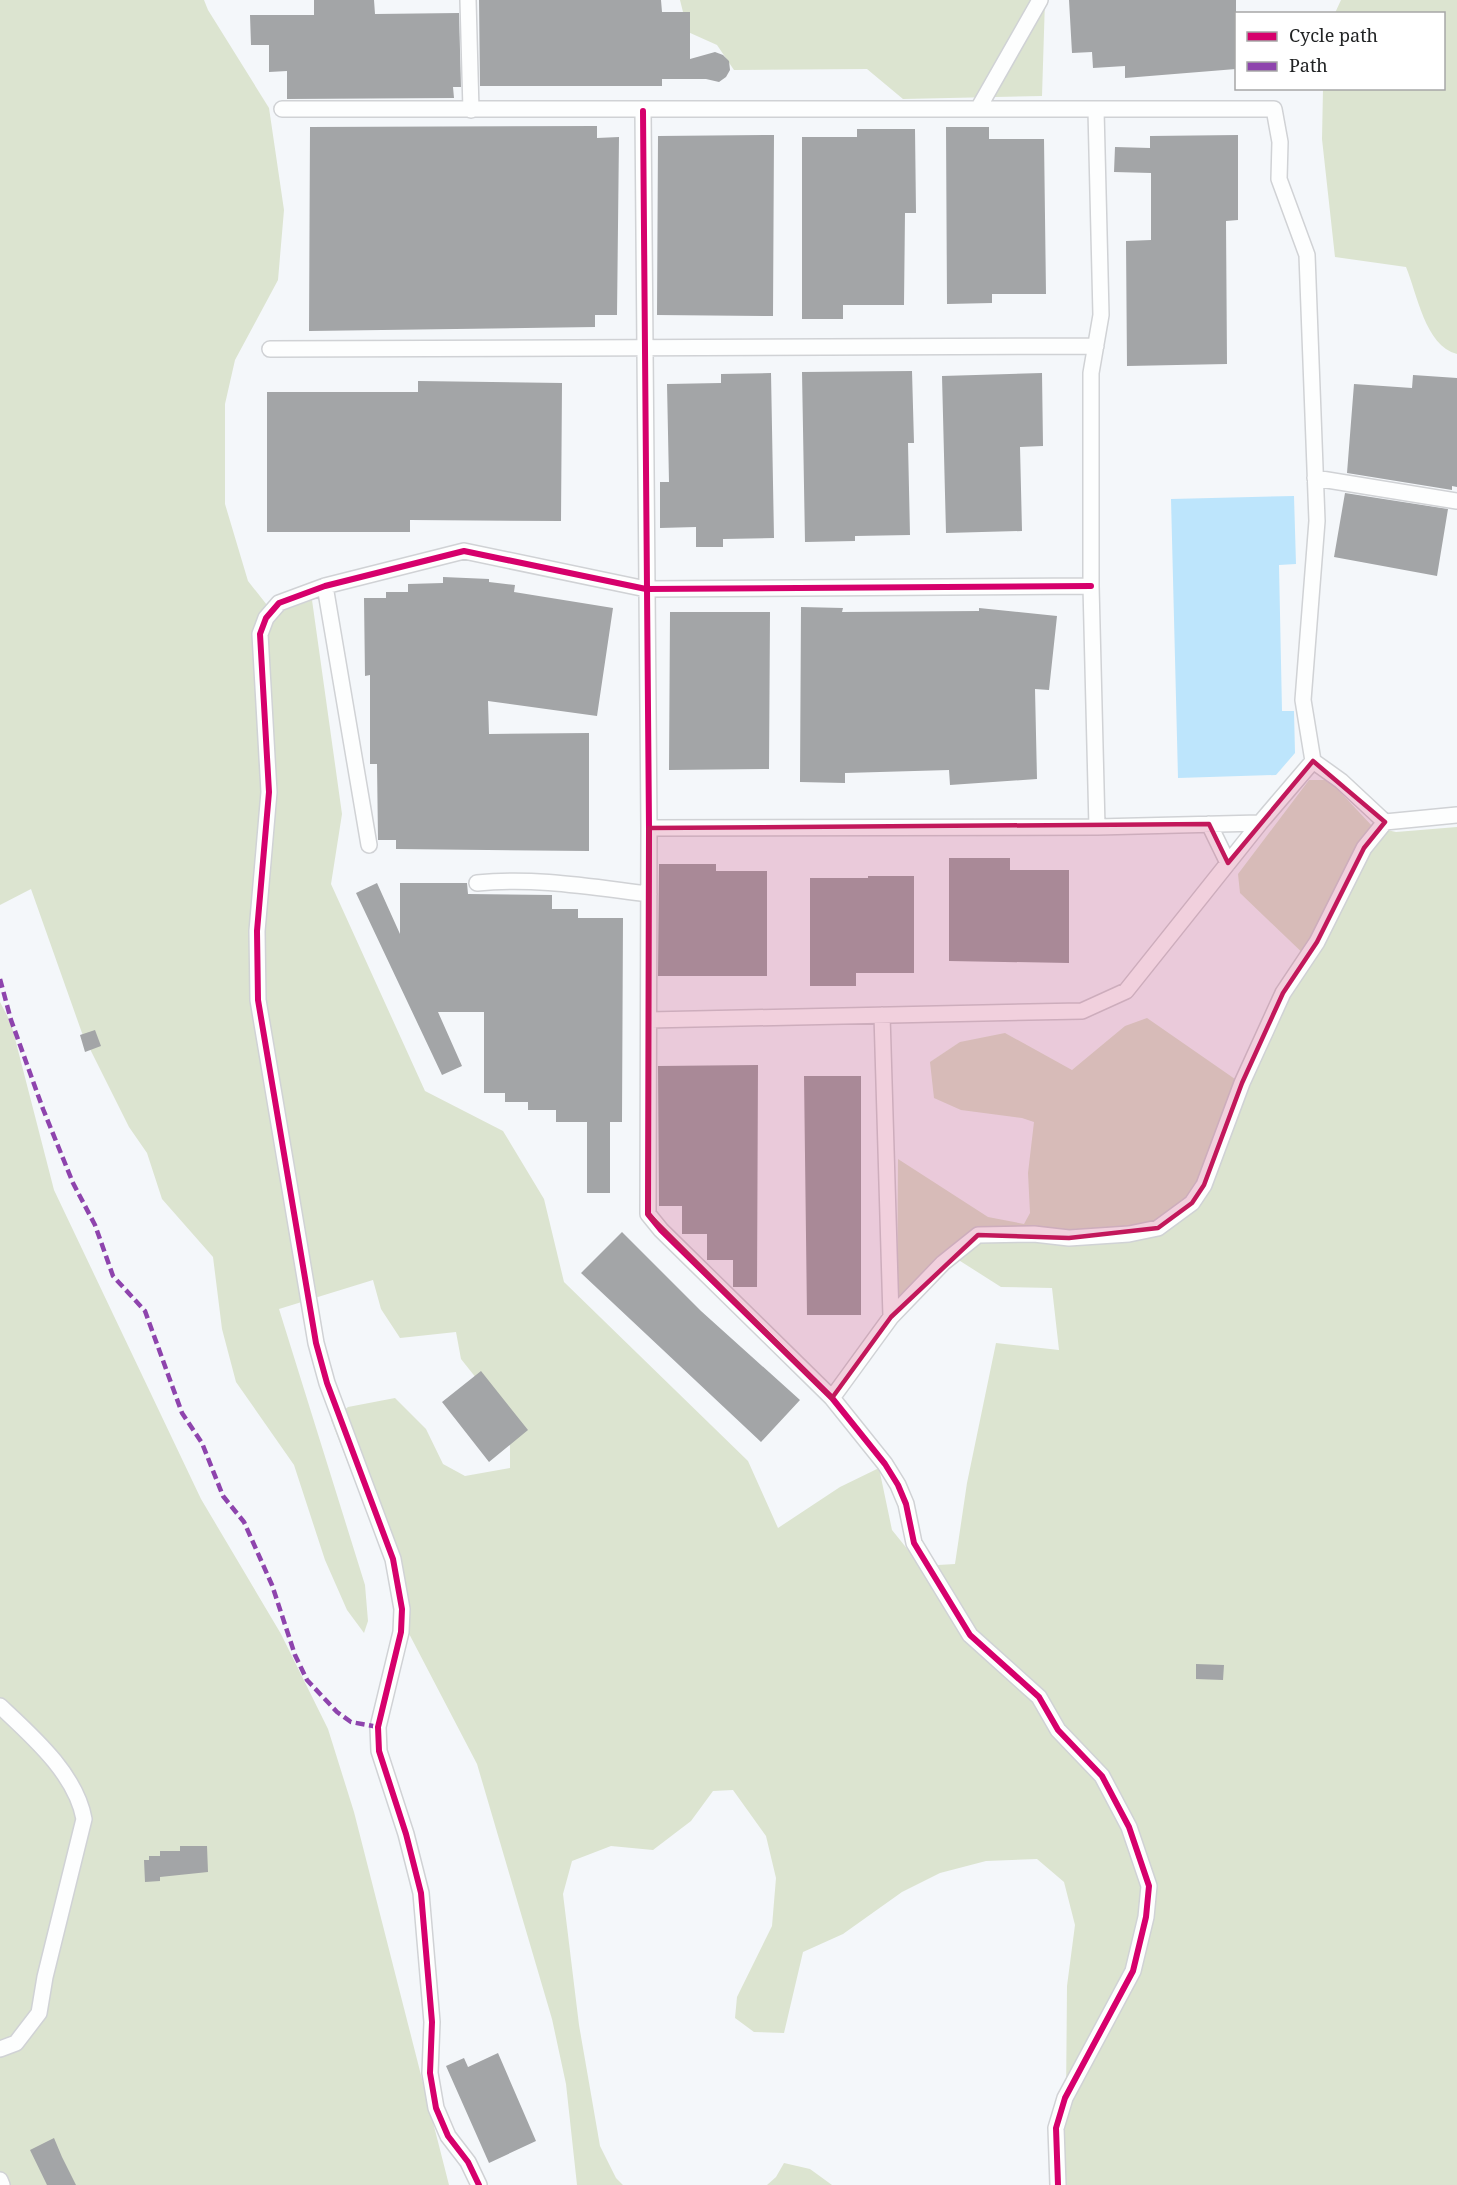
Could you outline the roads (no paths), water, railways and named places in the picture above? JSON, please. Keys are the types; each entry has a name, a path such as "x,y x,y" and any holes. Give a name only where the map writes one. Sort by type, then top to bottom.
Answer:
{"street":[{"path":"468,0 471,110"},
{"path":"978,110 1040,0"},
{"path":"282,110 1274,109 1280,142 1279,179 1306,255 1317,521 1303,700 1313,761 1341,781 1385,822"},
{"path":"1096,110 1101,315 1091,373 1091,586 1097,827"},
{"path":"643,111 649,828 648,1214 661,1230 832,1398 898,1485 906,1504 914,1543 970,1635 1019,1682 1030,1688 1058,1730 1102,1776 1129,1827 1148,1879 1146,1917 1133,1971 1062,2108 1056,2128 1058,2185"},
{"path":"270,350 645,346 1096,346"},
{"path":"1315,478 1457,501"},
{"path":"479,2185 468,2162 448,2136 436,2108 430,2073 432,2022 421,1893 406,1834 378,1751 378,1727 399,1643 401,1599 393,1558 327,1383 316,1343 258,1000 257,932 269,792 260,634 266,618 279,603 325,586 464,551 646,589 1091,586"},
{"path":"325,586 369,845"},
{"path":"649,1020 1082,1011 1126,991 1260,823 1313,761"},
{"path":"832,1398 891,1317 943,1263 978,1235 1034,1234 1069,1238 1130,1234 1158,1228 1192,1203 1204,1185 1242,1083 1283,993 1317,942 1364,848 1385,822 1457,815"},
{"path":"649,828 1097,827 1260,823"},
{"path":"1209,824 1228,863"},
{"path":"477,883 514,880 556,882 649,894"},
{"path":"882,1015 891,1317"},
{"path":"0,1706 25,1730 66,1778 81,1802 84,1819 45,1977 39,2013 16,2043 0,2049"},
{"path":"0,2180 2,2185"}],"water":[{"path":"1294,496 1296,564 1279,565 1282,711 1294,711 1295,753 1276,775 1178,778 1171,499"}]}
